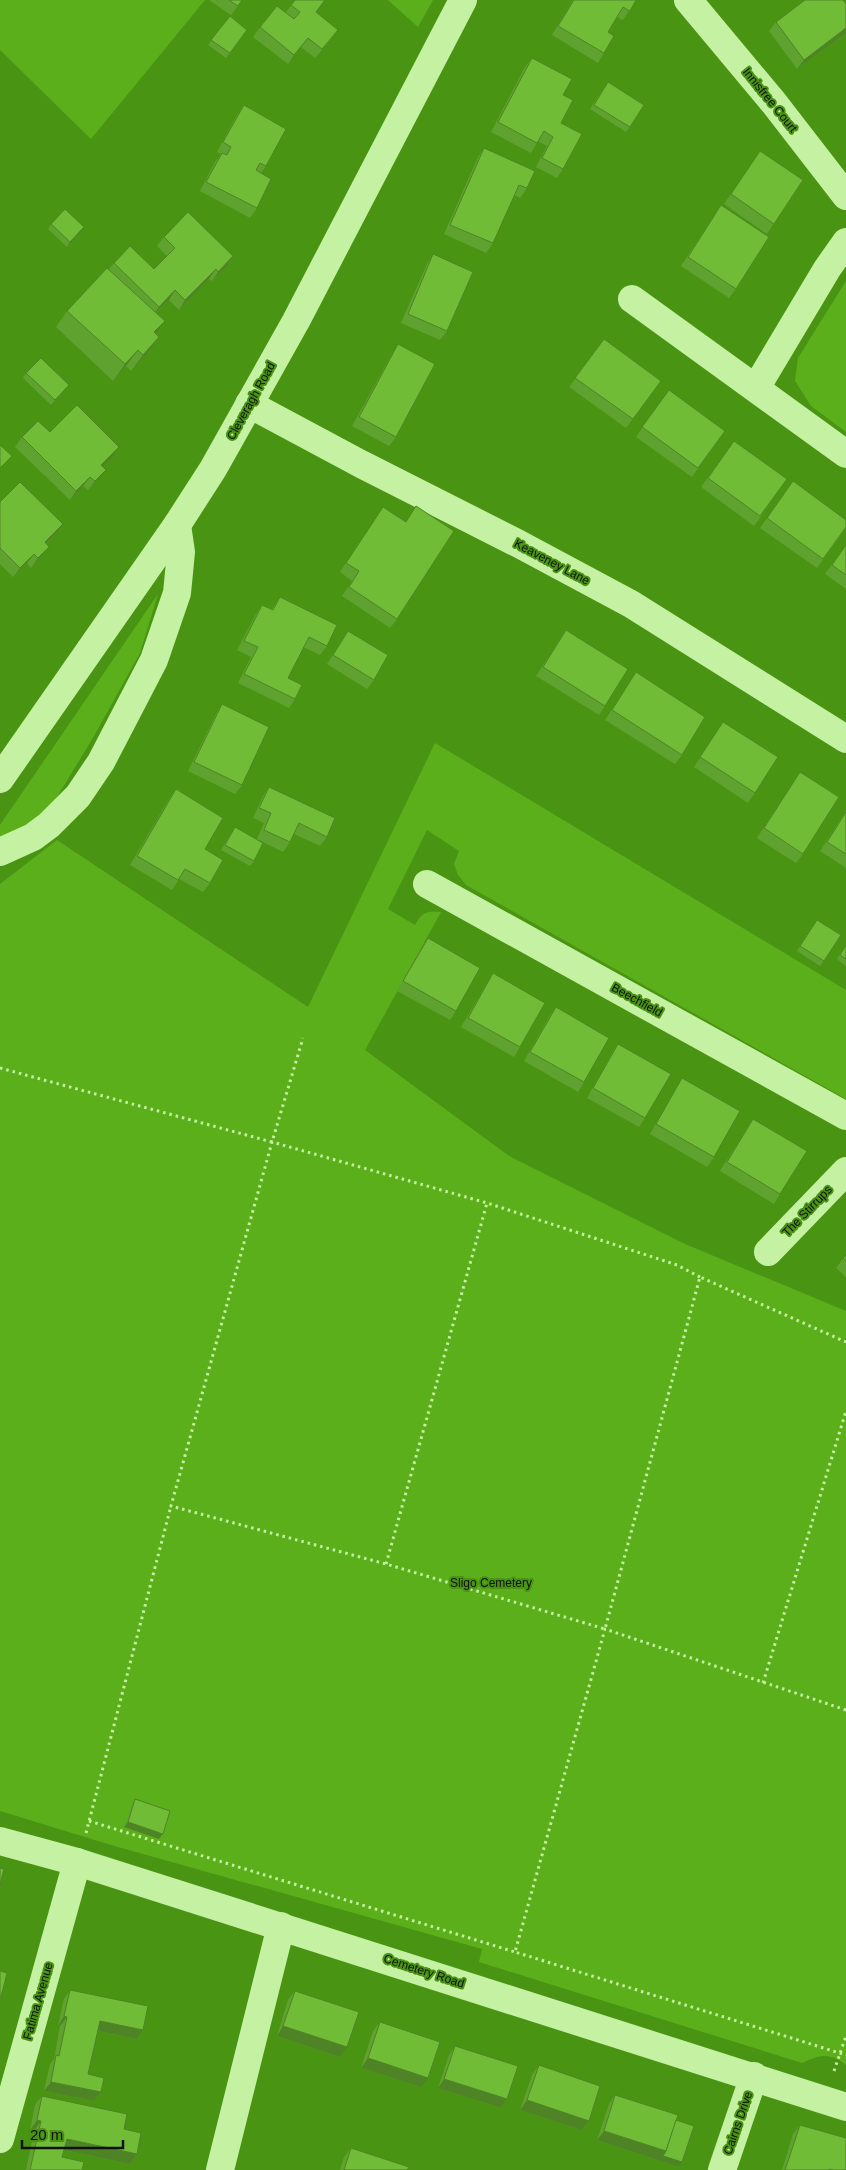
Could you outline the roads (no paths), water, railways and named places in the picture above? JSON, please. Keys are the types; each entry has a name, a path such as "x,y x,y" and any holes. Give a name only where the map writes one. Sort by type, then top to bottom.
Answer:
{"street":[{"name":"Cleveragh Road","path":"0,779 177,525 213,469 346,228 464,0"},
{"name":"Innisfree Court","path":"693,2 846,196"},
{"path":"756,388 826,269 846,242"},
{"path":"632,299 846,454"},
{"name":"Keaveney Lane","path":"249,404 361,464 519,544 630,604 846,738"},
{"path":"0,852 33,838 49,825 78,796 101,762 154,660 177,594 181,552 177,525"},
{"name":"Beechfield","path":"427,884 846,1116"},
{"name":"The Stirrups","path":"768,1252 846,1171"},
{"name":"Cemetery Road","path":"0,1840 281,1926 836,2103"},
{"name":"Fatima Avenue","path":"0,2139 77,1862"},
{"path":"220,2170 281,1926"},
{"name":"Cairns Drive","path":"722,2170 754,2076"}],"park label":[{"name":"Sligo Cemetery","path":"491,1583"}]}
